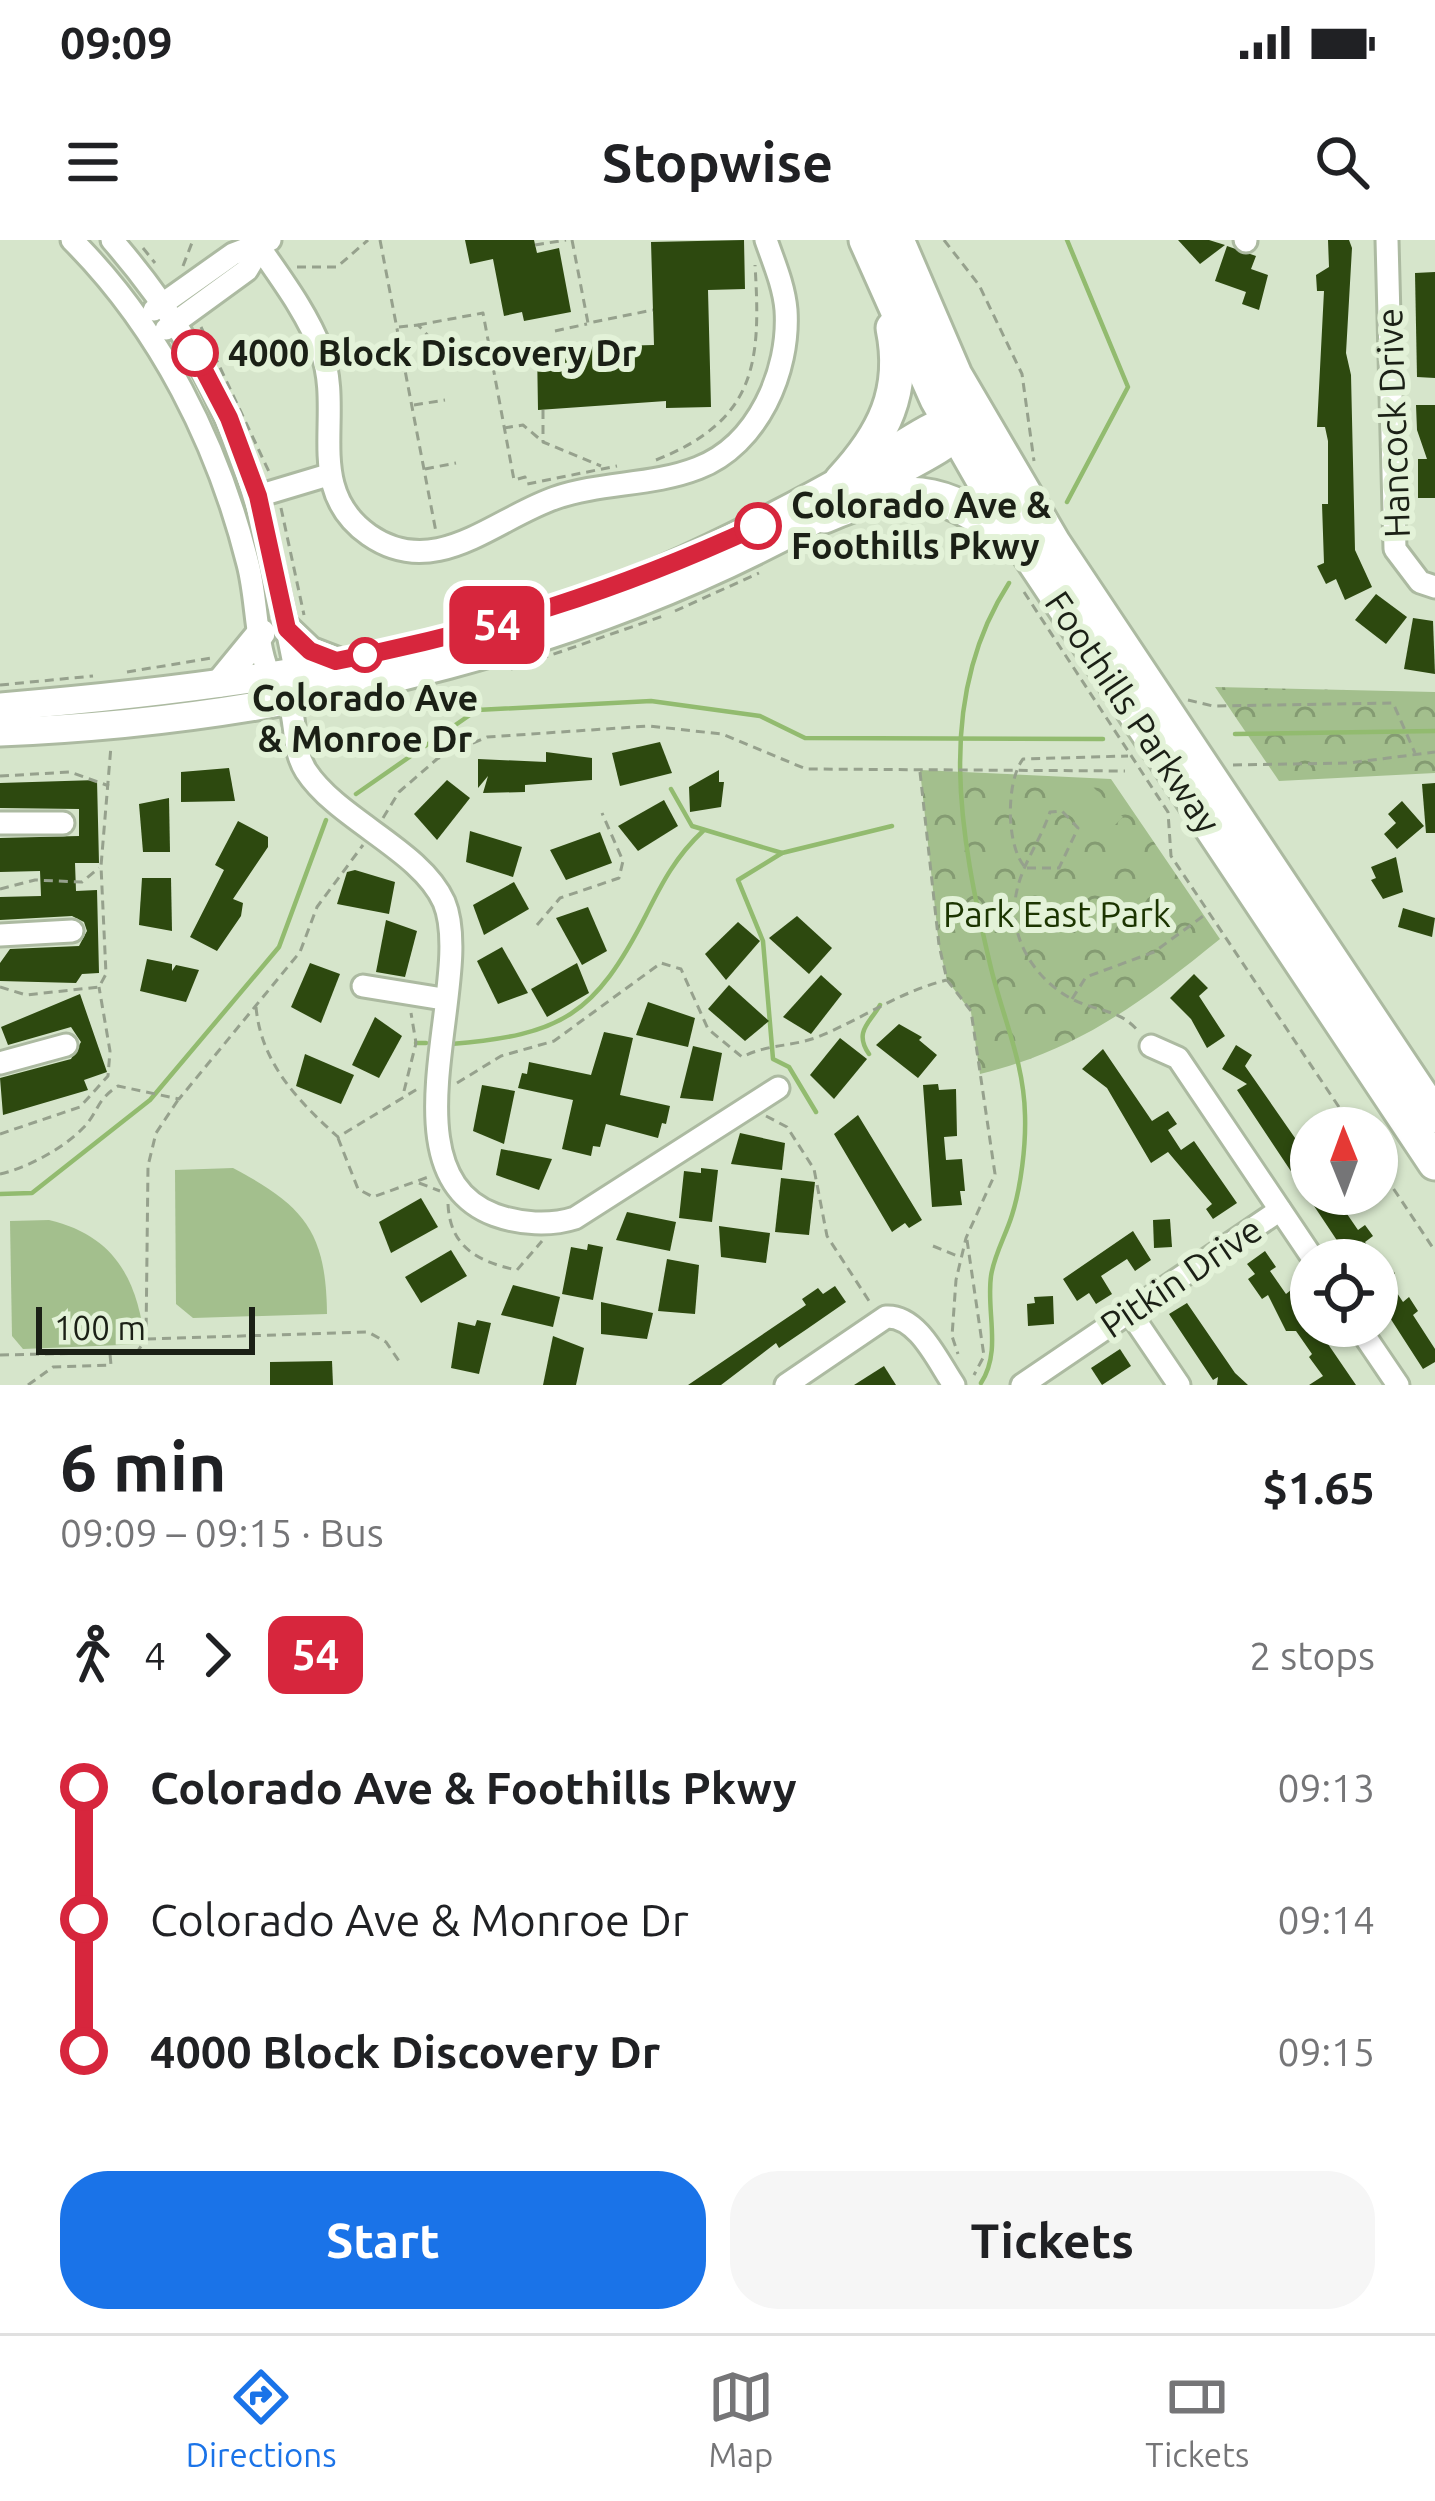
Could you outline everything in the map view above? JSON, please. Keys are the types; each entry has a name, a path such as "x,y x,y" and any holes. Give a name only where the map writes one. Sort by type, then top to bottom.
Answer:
{"highway":[{"name":"Foothills Parkway","path":"866,240 884,285 1055,597 1435,1163"},
{"name":"Foothills Parkway","path":"897,240 961,424 1099,615 1435,1116"},
{"path":"841,481 880,433 897,388 898,353 884,285"},
{"path":"824,516 887,494 950,500 1014,544 1055,597"}],"main road":[{"path":"0,731 111,724 284,680 336,661 560,608 657,573 961,424"},
{"path":"0,707 457,661 621,611 824,516 961,424"},
{"path":"220,683 266,638 336,661"}],"street":[{"path":"72,240 138,320 188,402 225,488 266,638 284,680 306,770 441,896 452,931 436,1088 441,1148 470,1198 510,1220 565,1221 758,1105 778,1088"},
{"path":"112,240 170,302 229,418 258,496 266,638"},
{"name":"Hancock Drive","path":"1387,240 1395,548 1420,582 1435,587"},
{"path":"138,320 233,254 266,244 322,351 330,408 328,475 342,508 374,538 415,552 436,551 458,547 553,499 704,466 734,444 768,400 785,346 786,309 760,244"},
{"path":"150,340 170,302"},
{"path":"258,496 328,475"},
{"path":"0,823 63,823"},
{"path":"0,934 73,931"},
{"path":"363,986 442,999"},
{"path":"0,1063 66,1045"},
{"path":"1151,1046 1178,1058 1300,1239"},
{"name":"Pitkin Drive","path":"1022,1385 1280,1210"},
{"path":"1129,1311 1179,1385"},
{"path":"786,1385 886,1317 904,1319 964,1378"},
{"path":"1372,1347 1398,1385"}],"path":[{"path":"142,247 151,240"},
{"path":"170,302 193,240"},
{"path":"380,240 436,551"},
{"path":"536,245 569,240 588,323"},
{"path":"944,240 979,285 1022,374 1038,473"},
{"path":"653,461 707,434 746,386 761,330 760,244"},
{"path":"555,331 653,310"},
{"path":"397,327 483,314 514,480 526,477 527,484 619,465"},
{"path":"418,325 435,344"},
{"path":"491,357 537,356"},
{"path":"412,406 445,400"},
{"path":"543,410 544,442"},
{"path":"504,428 523,424 544,442 605,467"},
{"path":"424,470 456,463"},
{"path":"1019,583 1168,812 1171,856 1339,1107"},
{"path":"116,674 266,638"},
{"path":"0,685 97,676"},
{"path":"1178,693 1193,703 1213,706 1393,703 1415,753"},
{"path":"0,1134 80,1107 108,1076 110,1052 99,987 106,974 101,866 111,724"},
{"path":"0,1355 137,1352 146,1339 148,1166 156,1133 300,952 338,872 374,833 400,792 437,758 487,736 649,726 722,734 806,770 1125,771"},
{"path":"1232,765 1349,763 1435,752"},
{"path":"1129,756 1023,759 1013,771 1012,836 1018,861 1027,868 1060,868 1078,828 1062,811 1050,812 1027,868 1014,911 1024,952 1038,974 1072,999 1126,1016 1151,1046"},
{"path":"920,770 946,980 971,1011 995,1174 961,1258 952,1336 958,1354"},
{"path":"0,776 70,772 109,786"},
{"path":"537,925 560,898 619,878 623,861 602,813"},
{"path":"0,890 34,880 82,882 101,866"},
{"path":"1072,999 1086,977 1154,952 1208,914"},
{"path":"404,1093 457,1083 501,1056 554,1041 661,963 681,969 708,1029 742,1057 772,1042 807,1041 910,989 946,980"},
{"path":"0,987 26,995 99,987"},
{"path":"338,1136 389,1110 404,1093 416,1036 402,992"},
{"path":"256,1006 258,1032 284,1081 309,1113 338,1136 358,1189 374,1197 388,1196 448,1166"},
{"path":"0,1165 1,1174 22,1168 86,1127 98,1099 118,1085 179,1099"},
{"path":"758,1105 794,1136 822,1189 827,1236 872,1305 886,1317"},
{"path":"1398,1196 1435,1251"},
{"path":"966,1238 984,1356 964,1378 977,1385"},
{"path":"933,1246 961,1258"},
{"path":"146,1339 368,1332 386,1342 401,1364"},
{"path":"28,1385 53,1367 110,1365 110,1353"}],"green space":[{"path":"1215,687 1435,692 1435,773 1279,781"},
{"name":"Park East Park","path":"920,770 1111,779 1220,939 1108,1021 1048,1052 980,1074 971,1012 947,980 939,945"},
{"path":"1089,783 1123,817 1098,842 1064,809"},
{"path":"233,1168 278,1195 307,1224 322,1262 327,1314 193,1318 176,1304 175,1170"},
{"path":"49,1220 91,1237 120,1264 136,1300 145,1344 23,1349 12,1336 10,1221"}],"building":[{"path":"465,240 534,240 537,253 559,248 571,312 524,321 522,312 504,316 493,259 470,264"},
{"path":"744,240 745,289 708,290 711,407 666,408 666,401 538,410 537,348 654,345 651,242"},
{"path":"1178,240 1209,240 1225,245 1200,264"},
{"path":"1328,240 1349,240 1352,248 1346,353 1351,375 1355,550 1372,587 1345,600 1336,579 1326,584 1317,566 1324,563 1322,504 1328,504 1328,441 1325,427 1317,427 1324,291 1317,291 1316,275 1329,267"},
{"path":"1227,246 1256,256 1251,269 1268,275 1259,310 1242,304 1246,292 1215,281"},
{"path":"1435,272 1435,378 1417,377 1415,273"},
{"path":"1416,405 1435,405 1435,498 1418,498 1418,459 1427,459 1417,430"},
{"path":"1376,594 1407,617 1386,644 1355,620"},
{"path":"1413,618 1433,621 1435,674 1404,669"},
{"path":"660,742 672,773 620,786 612,753"},
{"path":"546,752 592,758 592,780 525,785 525,792 483,793 488,776 478,788 478,759 546,762"},
{"path":"229,768 235,801 181,802 181,772"},
{"path":"719,770 719,782 724,782 721,807 690,812 689,787"},
{"path":"97,780 99,863 75,863 76,891 97,890 99,973 82,974 76,983 0,981 0,963 10,949 79,946 87,931 84,922 72,916 0,920 0,897 41,896 40,871 0,872 0,838 79,836 79,809 0,808 0,783"},
{"path":"447,780 470,798 437,840 414,814"},
{"path":"1435,783 1435,833 1426,833 1422,784"},
{"path":"169,798 170,852 143,852 139,804"},
{"path":"664,800 678,826 638,851 618,826"},
{"path":"1402,801 1424,826 1397,849 1384,834 1396,823 1388,814"},
{"path":"238,821 268,837 268,847 233,899 243,903 241,916 217,951 190,937 224,870 215,865"},
{"path":"470,831 522,847 513,877 466,862"},
{"path":"600,832 612,863 566,880 550,850"},
{"path":"1396,857 1403,892 1383,899 1371,880 1376,878 1371,867"},
{"path":"347,872 395,882 389,914 337,904"},
{"path":"142,878 171,878 172,931 139,925"},
{"path":"514,882 529,909 484,935 473,905"},
{"path":"588,907 607,951 582,965 556,918"},
{"path":"1403,908 1435,918 1432,937 1398,927"},
{"path":"797,916 832,948 809,974 769,938"},
{"path":"386,920 417,931 405,977 376,972"},
{"path":"738,922 760,941 726,980 705,954"},
{"path":"502,947 528,993 498,1004 477,961"},
{"path":"147,959 172,964 172,971 176,965 199,970 186,1002 140,991"},
{"path":"310,963 340,974 321,1023 291,1007"},
{"path":"577,963 589,993 547,1017 531,989"},
{"path":"1194,974 1208,988 1199,996 1225,1036 1207,1048 1191,1019 1170,998"},
{"path":"821,975 842,994 811,1034 783,1017"},
{"path":"729,985 769,1021 745,1041 708,1009"},
{"path":"80,994 107,1072 84,1080 88,1090 3,1115 0,1078 71,1059 81,1042 71,1027 8,1045 1,1027"},
{"path":"648,1002 695,1018 688,1047 636,1035"},
{"path":"375,1017 402,1036 379,1078 352,1065"},
{"path":"899,1024 922,1037 919,1040 937,1055 918,1078 876,1045"},
{"path":"604,1032 633,1038 620,1095 670,1106 658,1138 606,1124 600,1147 593,1146 591,1156 562,1149 573,1100 518,1088 529,1062 591,1075"},
{"path":"840,1038 867,1059 834,1099 810,1075"},
{"path":"1236,1045 1252,1055 1245,1066 1290,1131 1290,1170 1237,1090 1247,1084 1222,1069"},
{"path":"693,1046 722,1053 713,1101 680,1098"},
{"path":"1103,1049 1152,1121 1168,1111 1177,1124 1168,1130 1181,1150 1194,1141 1237,1203 1213,1219 1206,1209 1212,1204 1168,1152 1151,1163 1107,1088 1082,1069"},
{"path":"305,1054 354,1075 341,1104 296,1086"},
{"path":"938,1084 939,1090 956,1089 957,1136 944,1137 946,1160 962,1159 962,1205 932,1207 923,1085"},
{"path":"482,1085 515,1091 504,1144 473,1131"},
{"path":"858,1115 922,1220 909,1228 905,1223 892,1232 834,1134"},
{"path":"740,1133 785,1143 782,1170 731,1164"},
{"path":"501,1149 552,1159 539,1190 496,1175"},
{"path":"701,1168 718,1170 712,1222 679,1218 684,1171 701,1173"},
{"path":"781,1178 815,1182 809,1235 775,1232"},
{"path":"421,1198 438,1227 391,1253 379,1222"},
{"path":"627,1212 676,1222 670,1251 616,1240"},
{"path":"1320,1215 1348,1215 1358,1230 1365,1225 1373,1236 1369,1239 1336,1239"},
{"path":"1170,1219 1172,1247 1154,1248 1153,1220"},
{"path":"719,1226 770,1233 766,1263 721,1257"},
{"path":"1133,1231 1151,1260 1135,1271 1127,1259 1101,1276 1112,1294 1096,1304 1089,1293 1077,1301 1063,1279"},
{"path":"588,1244 603,1247 593,1300 562,1294 571,1247 587,1250"},
{"path":"451,1250 467,1276 421,1303 405,1277"},
{"path":"1265,1251 1276,1267 1270,1271 1286,1294 1290,1291 1290,1331 1268,1295 1262,1299 1248,1279 1255,1274 1247,1264"},
{"path":"667,1259 699,1265 695,1314 658,1311"},
{"path":"513,1285 560,1297 553,1327 501,1315"},
{"path":"835,1286 846,1302 779,1348 776,1343 721,1385 688,1385 806,1305 802,1299 818,1288 823,1294"},
{"path":"1398,1294 1403,1302 1409,1297 1418,1311 1413,1315 1435,1349 1435,1362 1423,1369 1398,1330"},
{"path":"1053,1296 1054,1324 1028,1326 1027,1304 1035,1303 1034,1297"},
{"path":"601,1302 653,1313 647,1339 601,1334"},
{"path":"1187,1303 1248,1385 1217,1385 1218,1377 1213,1380 1169,1314"},
{"path":"477,1320 491,1323 479,1374 451,1368 458,1322 475,1326"},
{"path":"553,1336 584,1348 576,1385 543,1385"},
{"path":"1307,1347 1330,1347 1356,1385 1309,1385 1323,1376 1309,1357"},
{"path":"1120,1349 1131,1366 1102,1385 1091,1368"},
{"path":"332,1361 333,1385 270,1385 270,1362"},
{"path":"884,1366 896,1385 854,1385"}],"waterway":[{"path":"1067,240 1128,387 1067,502"},
{"path":"981,1383 991,1358 991,1276 1018,1192 1025,1115 1017,1057 990,964 970,867 960,769 970,673 985,627 1009,583"},
{"path":"356,794 477,710 651,701 760,716 805,738 1103,739"},
{"path":"1235,734 1435,731"},
{"path":"671,789 692,826 782,853"},
{"path":"0,1194 32,1193 150,1100 279,947 326,820"},
{"path":"816,1112 789,1067 773,1059 763,941 738,880 782,853 892,826"},
{"path":"451,1044 521,1034 571,1014 610,976 670,870 703,831"},
{"path":"869,1054 863,1033 880,1005"},
{"path":"416,1043 426,1043"}],"bus line":[{"name":"54","path":"195,353 229,418 258,496 287,629 310,651 336,661 560,608 657,573 758,526"}],"place":[{"name":"4000 Block Discovery Dr","path":"195,353"},
{"name":"Colorado Ave & Foothills Pkwy","path":"758,526"},
{"name":"Colorado Ave & Monroe Dr","path":"365,655"}]}
